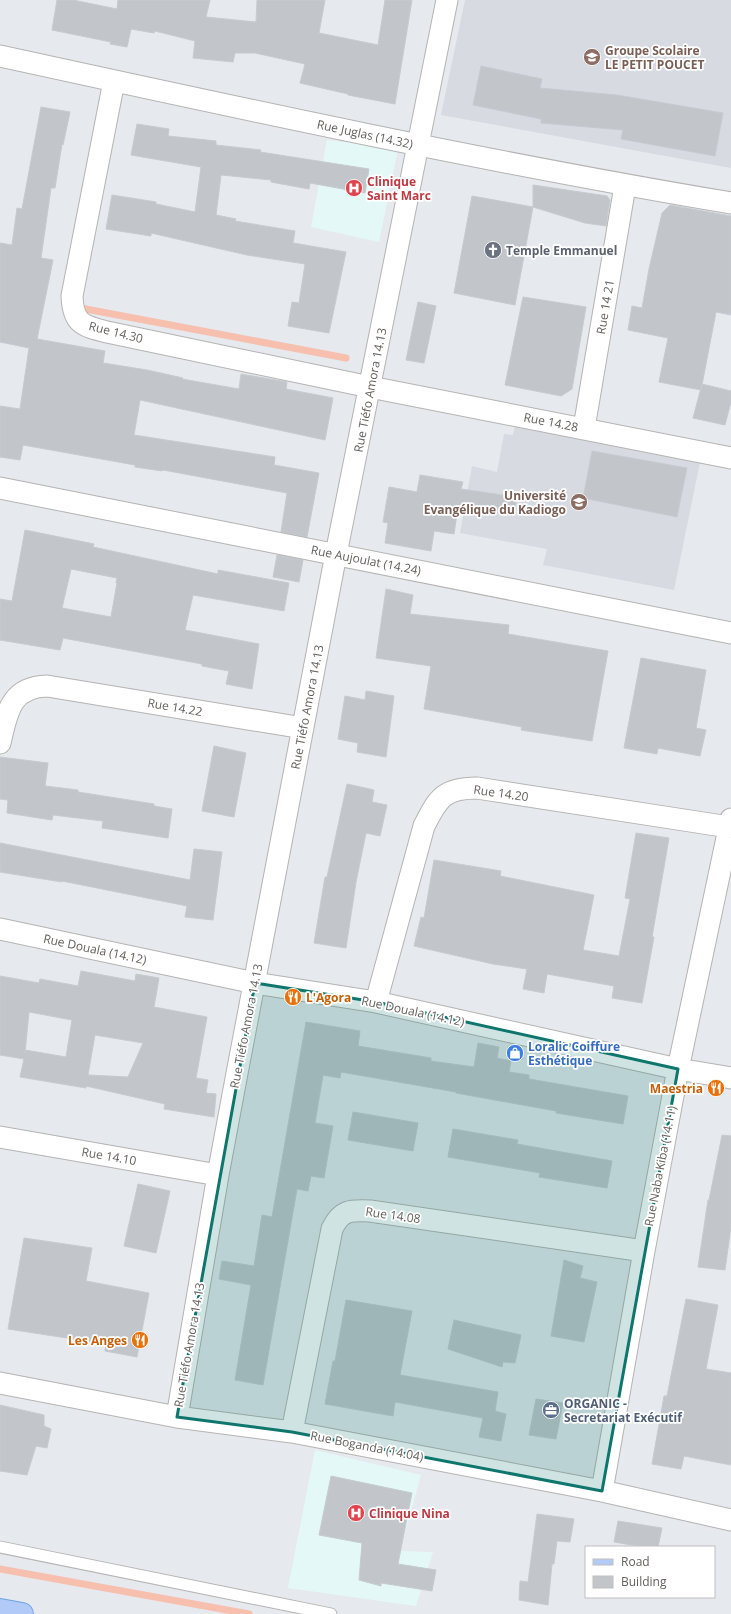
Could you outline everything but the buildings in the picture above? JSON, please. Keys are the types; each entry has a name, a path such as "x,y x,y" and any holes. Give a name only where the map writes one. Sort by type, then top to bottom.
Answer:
{"main road":[{"path":"0,1610 22,1614"}],"street":[{"name":"Rue Tiéfo Amora 14.13","path":"177,1417 218,1176 336,554 447,0"},
{"name":"Rue Juglas (14.32)","path":"0,56 418,145 625,186 731,204"},
{"name":"Rue 14.30","path":"114,81 72,296 72,308 76,317 83,324 94,329 370,387"},
{"name":"Rue 14 21","path":"584,428 625,186"},
{"name":"Rue 14.28","path":"370,387 731,458"},
{"name":"Rue Aujoulat (14.24)","path":"0,488 731,633"},
{"name":"Rue 14.22","path":"0,743 10,706 16,697 25,690 36,686 47,686 303,728"},
{"name":"Rue 14.20","path":"376,1002 424,826 435,803 450,792 461,788 477,788 730,823"},
{"name":"Rue Naba Kiba (14.11)","path":"602,1491 644,1251 678,1069 730,823"},
{"name":"Rue Douala (14.12)","path":"0,929 255,983 376,1002 678,1069 731,1078"},
{"name":"Rue 14.10","path":"0,1137 218,1176"},
{"name":"Rue 14.08","path":"292,1432 332,1229 337,1218 342,1214 356,1210 644,1251"},
{"name":"Rue Boganda (14.04)","path":"0,1383 177,1417 292,1432 602,1491 731,1520"}],"lane":[{"path":"0,1547 331,1614"}],"highlighted area":[{"path":"255,983 376,1002 678,1069 602,1491 292,1432 177,1417"}],"shaded area":[{"name":"Groupe Scolaire LE PETIT POUCET","path":"465,0 731,0 731,168 441,115"},
{"name":"Clinique Saint Marc","path":"327,140 398,149 379,242 311,227"},
{"name":"Université Evangélique du Kadiogo","path":"516,420 701,457 674,590 543,565 547,549 460,533 472,466 497,472 504,434 513,435"},
{"name":"Clinique Nina","path":"315,1450 421,1475 400,1551 433,1552 416,1606 288,1588"}],"waterway":[{"path":"75,307 346,358"},
{"path":"0,1569 249,1614"}],"place":[{"name":"Groupe Scolaire LE PETIT POUCET","path":"592,57"},
{"name":"Clinique Saint Marc","path":"354,188"},
{"name":"Temple Emmanuel","path":"493,250"},
{"name":"Université Evangélique du Kadiogo","path":"579,502"},
{"name":"L'Agora","path":"293,997"},
{"name":"Loralic Coiffure Esthétique","path":"515,1053"},
{"name":"Maestria","path":"716,1088"},
{"name":"Les Anges","path":"140,1340"},
{"name":"ORGANIC - Secretariat Exécutif","path":"551,1410"},
{"name":"Clinique Nina","path":"356,1513"}]}
